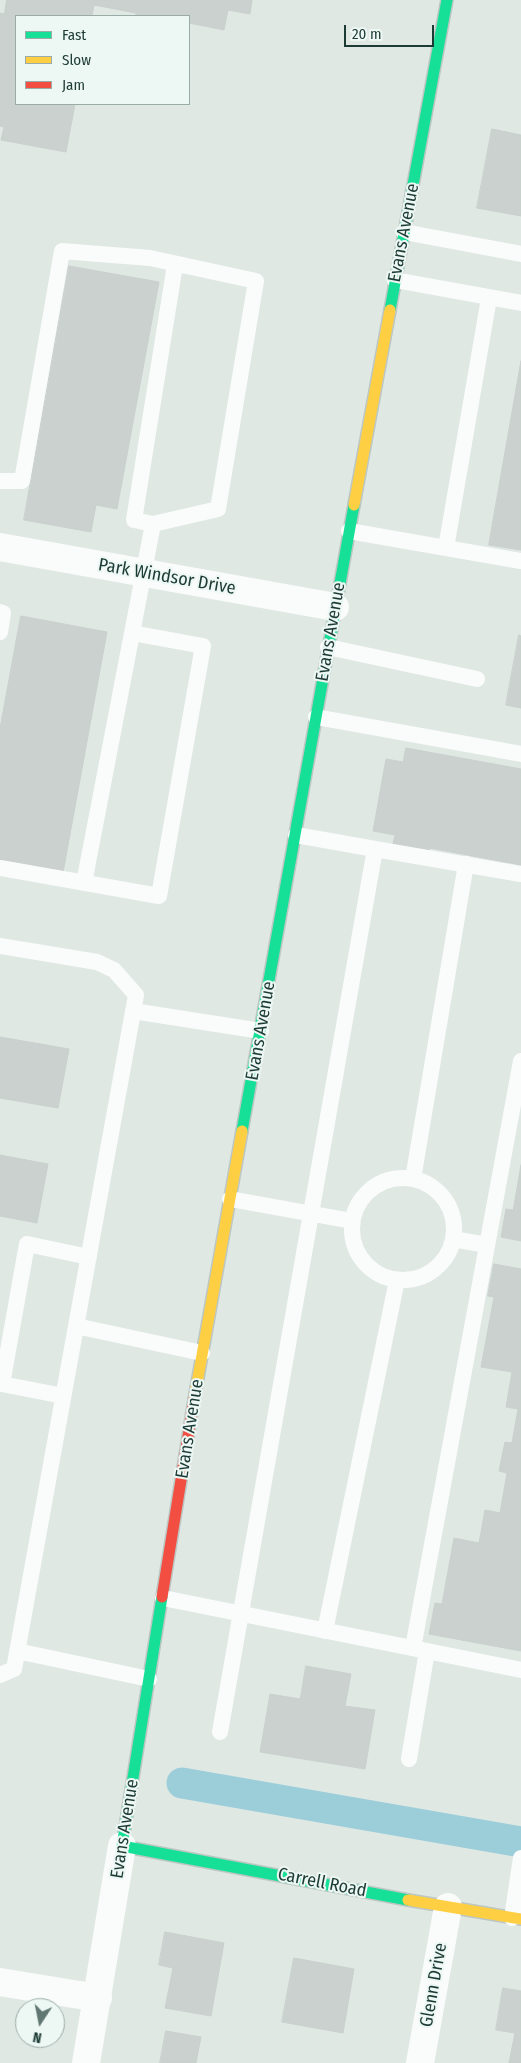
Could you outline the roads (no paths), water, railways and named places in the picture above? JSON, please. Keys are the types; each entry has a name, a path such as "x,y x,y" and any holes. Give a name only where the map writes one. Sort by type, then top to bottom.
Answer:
{"street":[{"name":"Evans Avenue","path":"86,2063 202,1353 296,835 335,607 447,0"},
{"name":"Park Windsor Drive","path":"0,547 335,607"},
{"name":"Carrell Road","path":"122,1846 517,1919"},
{"name":"Glenn Drive","path":"420,2063 448,1907"},
{"path":"0,1982 98,1998"}],"lane":[{"path":"404,232 521,254"},
{"path":"0,480 22,481 62,251 150,258 175,265 256,281 232,436 218,509 153,524 134,520 175,265"},
{"path":"395,280 521,303"},
{"path":"446,548 489,298"},
{"path":"84,883 153,524"},
{"path":"349,531 521,561"},
{"path":"0,612 3,613 0,632"},
{"path":"0,868 159,896 203,646 132,633"},
{"path":"328,647 477,679"},
{"path":"316,717 521,754"},
{"path":"296,835 521,874"},
{"path":"220,1732 375,849"},
{"path":"413,1179 466,864"},
{"path":"0,946 97,962 114,970 136,995 14,1669 0,1675"},
{"path":"133,1011 261,1030"},
{"path":"409,1759 420,1649 487,1245 521,1061"},
{"path":"396,1178 413,1179 428,1184 442,1196 451,1210 454,1228 453,1239 443,1260 430,1272 414,1279 397,1280 374,1271 367,1266 357,1253 352,1238 352,1221 357,1206 366,1192 380,1182 396,1178"},
{"path":"230,1199 352,1221"},
{"path":"453,1239 487,1245"},
{"path":"63,1396 2,1384 27,1244 89,1257"},
{"path":"325,1631 397,1280"},
{"path":"76,1326 202,1353"},
{"path":"163,1598 521,1670"},
{"path":"17,1652 149,1679"},
{"path":"517,1919 521,1858"}],"waterway":[{"path":"182,1783 521,1842"}]}
